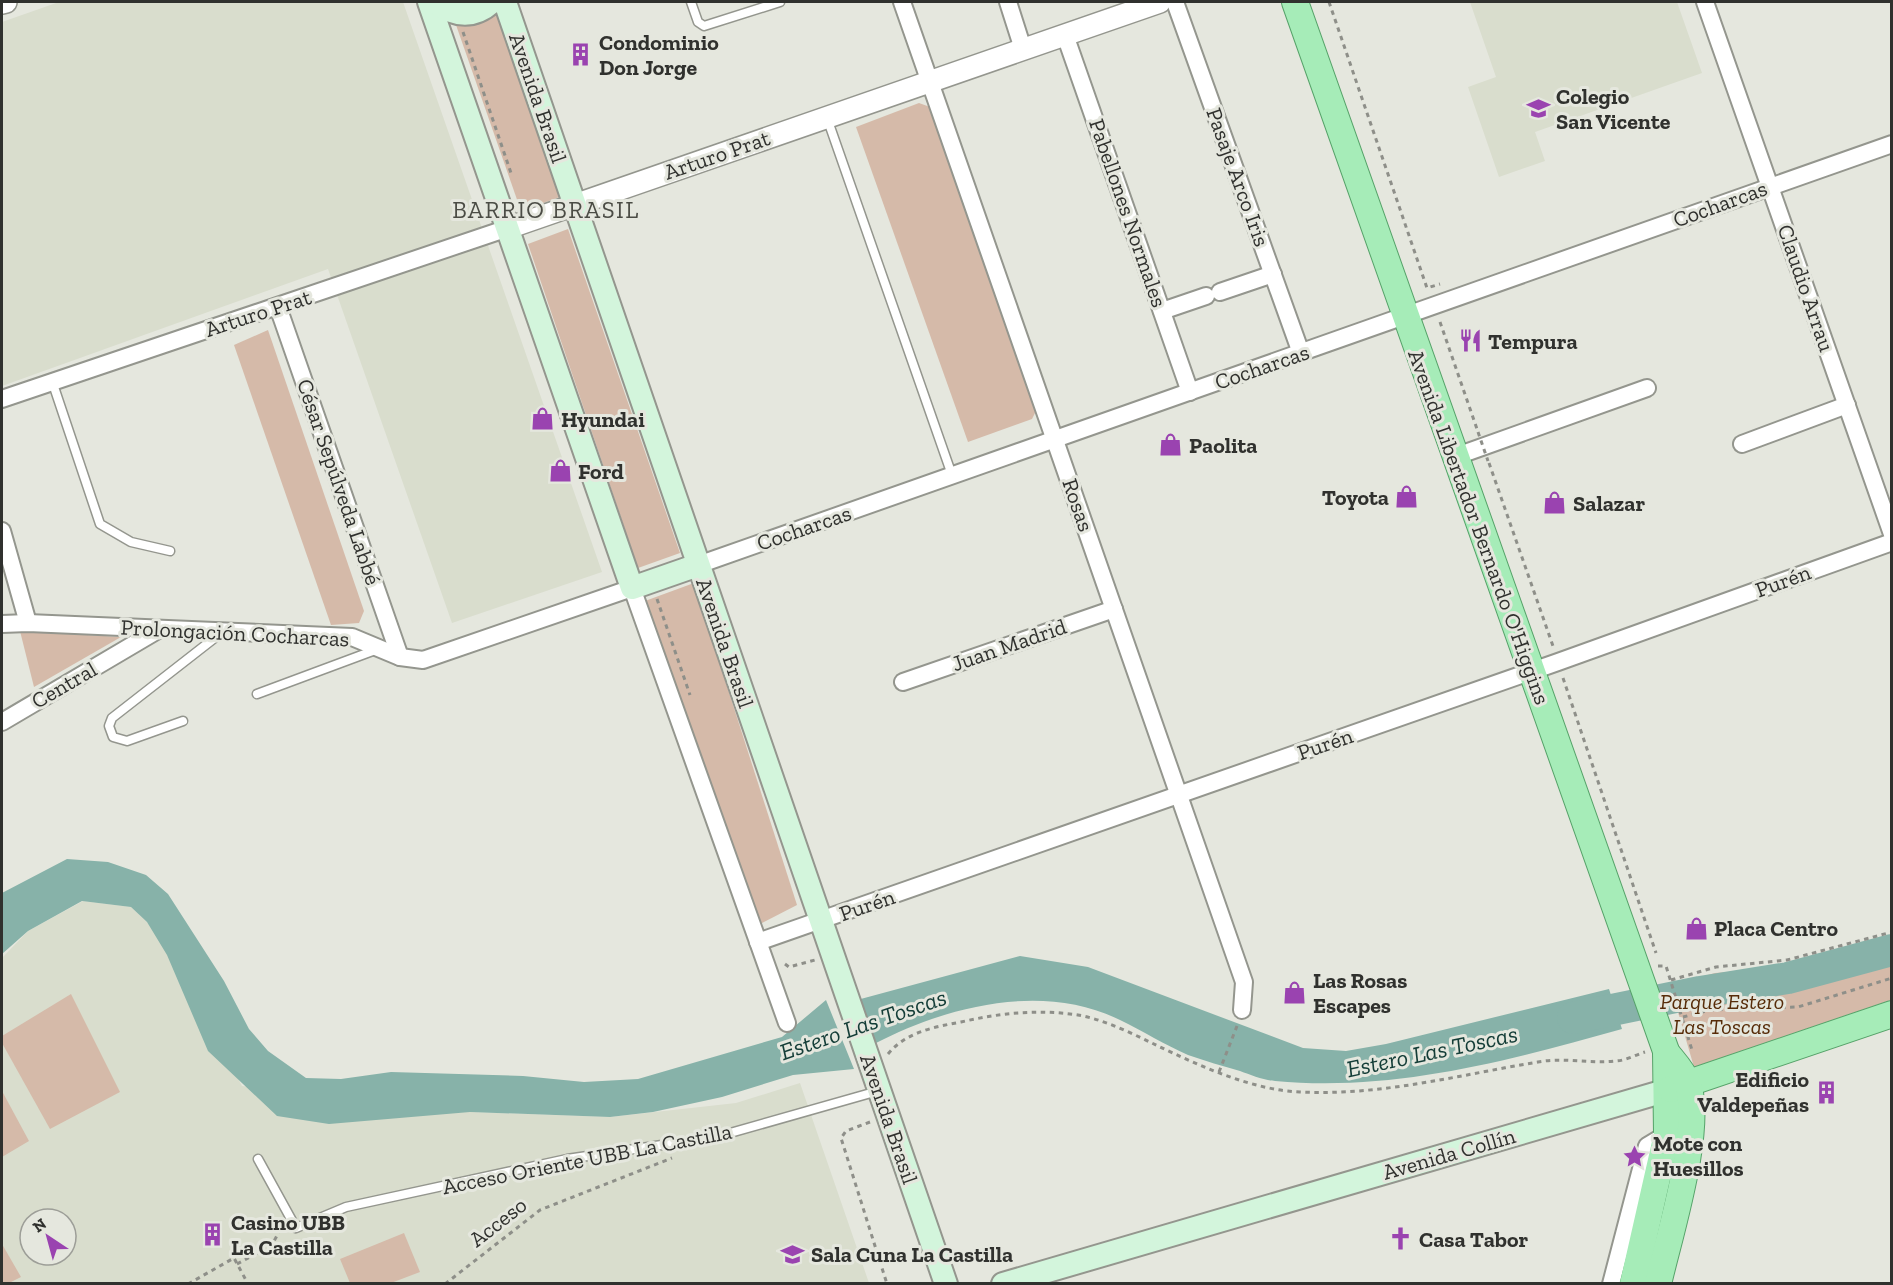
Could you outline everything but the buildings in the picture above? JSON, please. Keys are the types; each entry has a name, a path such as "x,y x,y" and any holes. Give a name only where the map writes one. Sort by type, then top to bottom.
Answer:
{"main road":[{"path":"429,2 632,588"},
{"path":"434,2 461,15 481,10 492,2"},
{"name":"Avenida Brasil","path":"505,2 845,991 875,1085 946,1284"},
{"name":"Avenida Libertador Bernardo O'Higgins","path":"1295,2 1404,316 1678,1086"},
{"name":"Cocharcas","path":"632,588 698,565"},
{"name":"Avenida Collín","path":"1003,1284 1678,1086 1892,1014"},
{"path":"1633,1284 1678,1086"},
{"path":"1658,1284 1687,1155 1690,1119 1678,1086"}],"street":[{"name":"Rosas","path":"902,2 1244,982 1241,1014"},
{"path":"1008,2 1023,49"},
{"name":"Arturo Prat","path":"2,399 278,307 1160,2"},
{"name":"Pasaje Arco Iris","path":"1175,2 1301,353"},
{"name":"Claudio Arrau","path":"1705,2 1892,534"},
{"name":"Pabellones Normales","path":"1065,35 1190,392"},
{"name":"Cocharcas","path":"698,565 1892,144"},
{"path":"1162,311 1273,274"},
{"name":"César Sepúlveda Labbé","path":"278,307 400,657"},
{"path":"1454,457 1647,388"},
{"path":"1742,444 1846,405"},
{"path":"2,531 28,623"},
{"name":"Purén","path":"765,940 1530,672 1892,542"},
{"path":"632,588 765,940 787,1023"},
{"name":"Prolongación Cocharcas","path":"2,624 28,623 351,637 400,657 423,660 632,588"},
{"name":"Juan Madrid","path":"903,682 1114,609"},
{"name":"Central","path":"2,722 159,629"},
{"path":"1611,1284 1647,1146 1667,1134"}],"lane":[{"path":"691,2 698,22 704,26 780,2"},
{"path":"827,117 952,475"},
{"path":"52,381 100,524 131,542 170,551"},
{"path":"183,721 122,741 113,737 109,726 112,718 223,631"},
{"path":"258,694 381,648"},
{"name":"Acceso Oriente UBB La Castilla","path":"288,1214 297,1228 356,1205 567,1159 716,1137 875,1085"},
{"path":"258,1159 288,1214"}],"path":[{"path":"1329,2 1427,288"},
{"name":"Avenida Libertador Bernardo O'Higgins","path":"1440,321 1558,662 1666,987"},
{"path":"1671,980 1716,968 1787,960 1892,932"},
{"path":"765,940 780,961 789,967 812,959 822,961"},
{"path":"1683,1017 1710,1010 1798,1007 1892,978"},
{"path":"1674,989 1681,1011"},
{"path":"887,1284 841,1138 846,1131 873,1122 876,1114 875,1085 888,1053 899,1042 925,1029 1020,1011 1089,1019 1120,1028 1219,1072 1298,1092 1350,1091 1448,1081 1539,1061 1575,1058 1616,1061 1664,1044"},
{"path":"1219,1072 1241,1014"},
{"name":"Acceso","path":"445,1284 540,1210 680,1155"},
{"path":"237,1264 272,1245 288,1214"},
{"path":"188,1284 234,1258 248,1284"}],"shaded area":[{"path":"59,2 403,2 602,572 452,623 328,269 2,386 2,22"},
{"name":"Colegio San Vicente","path":"1470,2 1677,2 1702,73 1535,132 1545,161 1499,177 1468,87 1496,77"},
{"path":"83,901 131,907 163,937 242,1086 470,1112 610,1117 736,1103 800,1083 869,1283 2,1284 2,958 28,931"}],"green space":[{"path":"448,2 500,2 568,194 521,211"},
{"path":"919,103 930,107 1036,411 1032,419 968,442 856,127"},
{"path":"568,229 680,553 638,568 528,244"},
{"path":"268,330 364,611 359,623 331,625 234,345"},
{"path":"694,583 797,905 760,924 645,601"},
{"path":"20,631 121,637 34,687"},
{"name":"Parque Estero Las Toscas","path":"1891,937 1891,1000 1694,1067 1670,985 1715,973 1792,967"},
{"path":"71,994 120,1092 50,1129 2,1043 2,1036"},
{"path":"2,1091 29,1141 2,1157"},
{"path":"404,1233 420,1272 391,1283 350,1283 340,1259"},
{"path":"2,1244 21,1277 9,1283 2,1283"}],"water":[{"path":"67,859 108,862 146,875 168,894 224,981 249,1029 268,1051 306,1078 341,1079 391,1072 523,1076 584,1082 638,1079 782,1037 826,1000 854,1069 793,1075 722,1097 653,1112 610,1117 470,1112 329,1124 277,1116 208,1051 167,955 147,922 131,907 82,901 28,931 2,954 2,893"},
{"path":"1020,956 1088,967 1303,1048 1346,1051 1386,1044 1609,989 1622,1029 1536,1052 1450,1071 1407,1078 1319,1083 1266,1080 1188,1055 1120,1020 1090,1009 1060,1002 996,1003 965,1009 934,1018 876,1043 857,1000"}],"waterway":[{"name":"Estero Las Toscas","path":"1573,1018 1700,992 1788,978 1892,950"}],"place":[{"name":"Condominio Don Jorge","path":"581,55"},
{"name":"Colegio San Vicente","path":"1538,109"},
{"name":"Tempura","path":"1470,341"},
{"name":"Hyundai","path":"543,419"},
{"name":"Paolita","path":"1171,445"},
{"name":"Ford","path":"560,471"},
{"name":"Toyota","path":"1407,497"},
{"name":"Salazar","path":"1555,503"},
{"name":"Placa Centro","path":"1696,928"},
{"name":"Las Rosas Escapes","path":"1295,993"},
{"name":"Edificio Valdepeñas","path":"1827,1092"},
{"name":"Mote con Huesillos","path":"1635,1156"},
{"name":"Casino UBB La Castilla","path":"213,1235"},
{"name":"Casa Tabor","path":"1401,1239"},
{"name":"Sala Cuna La Castilla","path":"793,1254"}],"district":[{"name":"BARRIO BRASIL","path":"546,209"}]}
